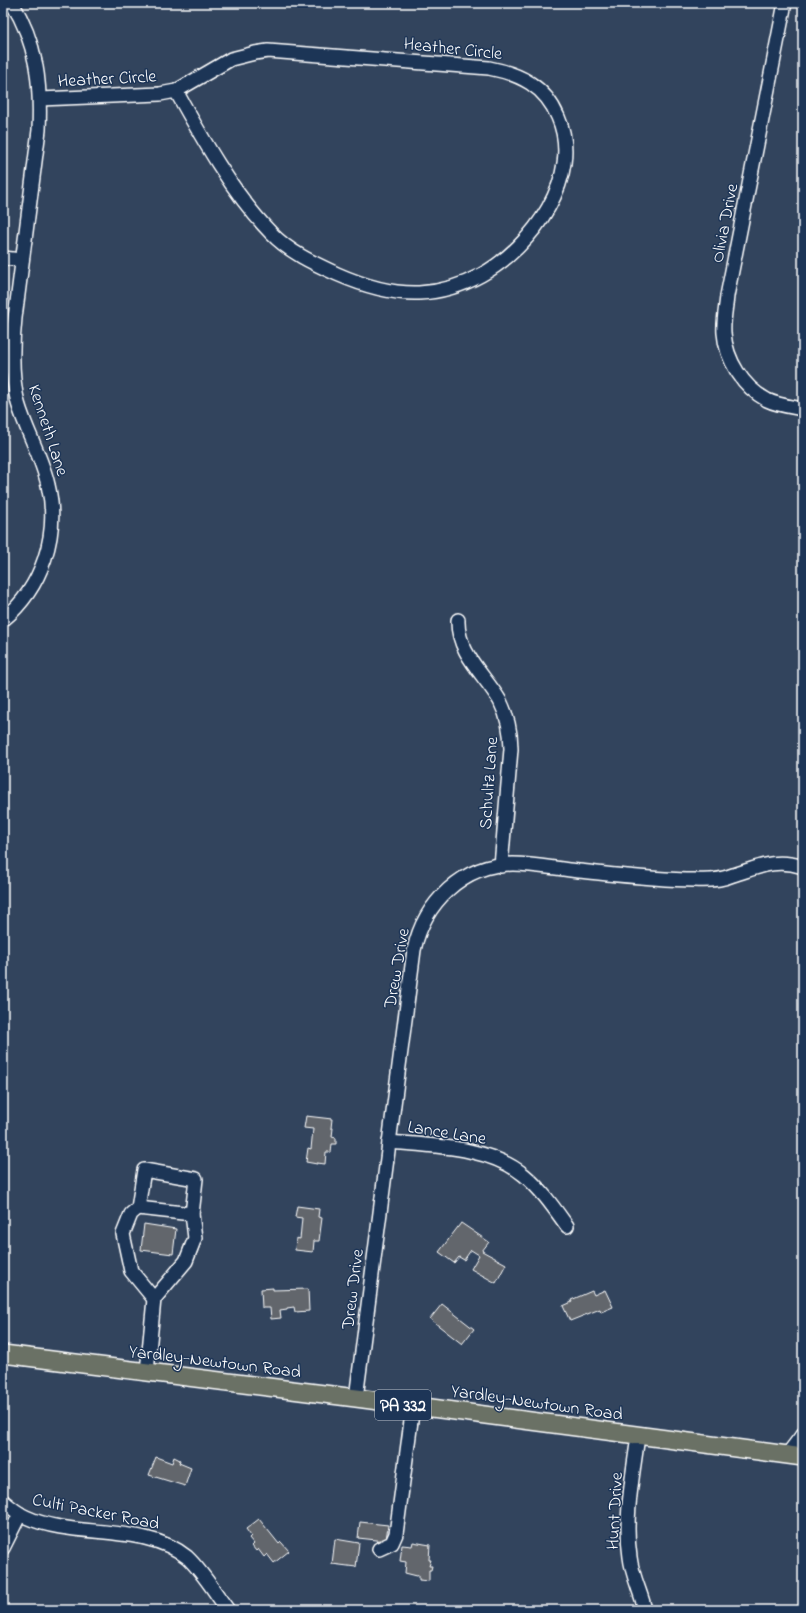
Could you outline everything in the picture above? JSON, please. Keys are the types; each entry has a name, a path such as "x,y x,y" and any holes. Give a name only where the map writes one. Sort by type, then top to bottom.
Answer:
{"main road":[{"name":"Yardley-Newtown Road","path":"3,1354 356,1398 795,1456"}],"street":[{"name":"Kenneth Lane","path":"3,620 31,588 41,570 48,549 52,527 48,486 18,402 13,372 13,342 39,130 40,99 39,78 33,52 27,34 12,3"},
{"name":"Olivia Drive","path":"785,3 728,296 724,333 726,349 734,366 742,378 767,400 774,403 803,409"},
{"name":"Heather Circle","path":"40,99 160,94 176,91 231,59 254,53 268,52 297,52 489,68 506,71 520,76 541,91 548,99 556,111 562,126 566,150 564,167 558,189 545,213 512,252 494,267 467,281 442,290 420,293 402,292 374,287 348,279 307,259 288,248 271,233 230,181 176,91"},
{"path":"3,258 22,260"},
{"name":"Schultz Lane","path":"458,620 458,630 469,657 499,700 511,734 501,866"},
{"name":"Drew Drive","path":"356,1398 414,950 421,927 427,914 436,901 446,890 461,880 483,870 501,866 524,865 642,878 695,880 727,877 767,864 792,864 803,867"},
{"name":"Lance Lane","path":"389,1142 475,1152 505,1163 524,1175 544,1196 567,1226"},
{"path":"147,1372 154,1299 186,1261 195,1238 192,1214 196,1179 144,1170 138,1208 131,1214 122,1234 131,1271 154,1299"},
{"path":"138,1208 192,1214"},
{"path":"380,1549 392,1543 396,1534 413,1406"},
{"path":"795,1456 803,1434"},
{"name":"Hunt Drive","path":"638,1436 628,1513 628,1539 634,1577 645,1610"},
{"name":"Culti Packer Road","path":"3,1502 20,1514 41,1522 149,1539 165,1544 187,1558 228,1610"},
{"path":"3,1548 20,1514"}],"building":[{"path":"306,1116 332,1119 332,1137 336,1138 336,1144 332,1144 331,1152 326,1152 325,1164 306,1162 308,1148 311,1149 313,1129 304,1128"},
{"path":"297,1206 319,1209 318,1217 322,1218 319,1241 314,1241 313,1252 295,1250 296,1238 300,1239 302,1218 295,1217"},
{"path":"461,1223 489,1242 482,1251 506,1264 496,1283 471,1269 479,1255 471,1250 464,1260 459,1257 454,1263 439,1252"},
{"path":"144,1224 176,1229 173,1254 141,1250"},
{"path":"273,1288 273,1290 308,1289 309,1311 295,1312 294,1307 287,1308 280,1310 281,1318 271,1319 270,1308 262,1308 261,1289"},
{"path":"605,1290 613,1307 601,1312 600,1309 570,1321 563,1306 572,1302 571,1300 592,1291 594,1295"},
{"path":"442,1304 474,1329 462,1344 430,1319"},
{"path":"156,1457 172,1463 174,1457 180,1460 179,1463 191,1468 185,1486 149,1475"},
{"path":"259,1519 279,1544 281,1542 289,1551 274,1563 267,1554 264,1557 258,1549 256,1551 252,1546 254,1544 249,1538 251,1536 246,1529"},
{"path":"360,1522 388,1525 386,1541 358,1538"},
{"path":"335,1539 359,1543 356,1567 332,1564"},
{"path":"413,1542 430,1545 429,1560 431,1560 429,1566 432,1566 431,1570 429,1570 429,1581 419,1580 419,1575 417,1576 405,1573 406,1562 400,1561 402,1545 412,1546"}]}
